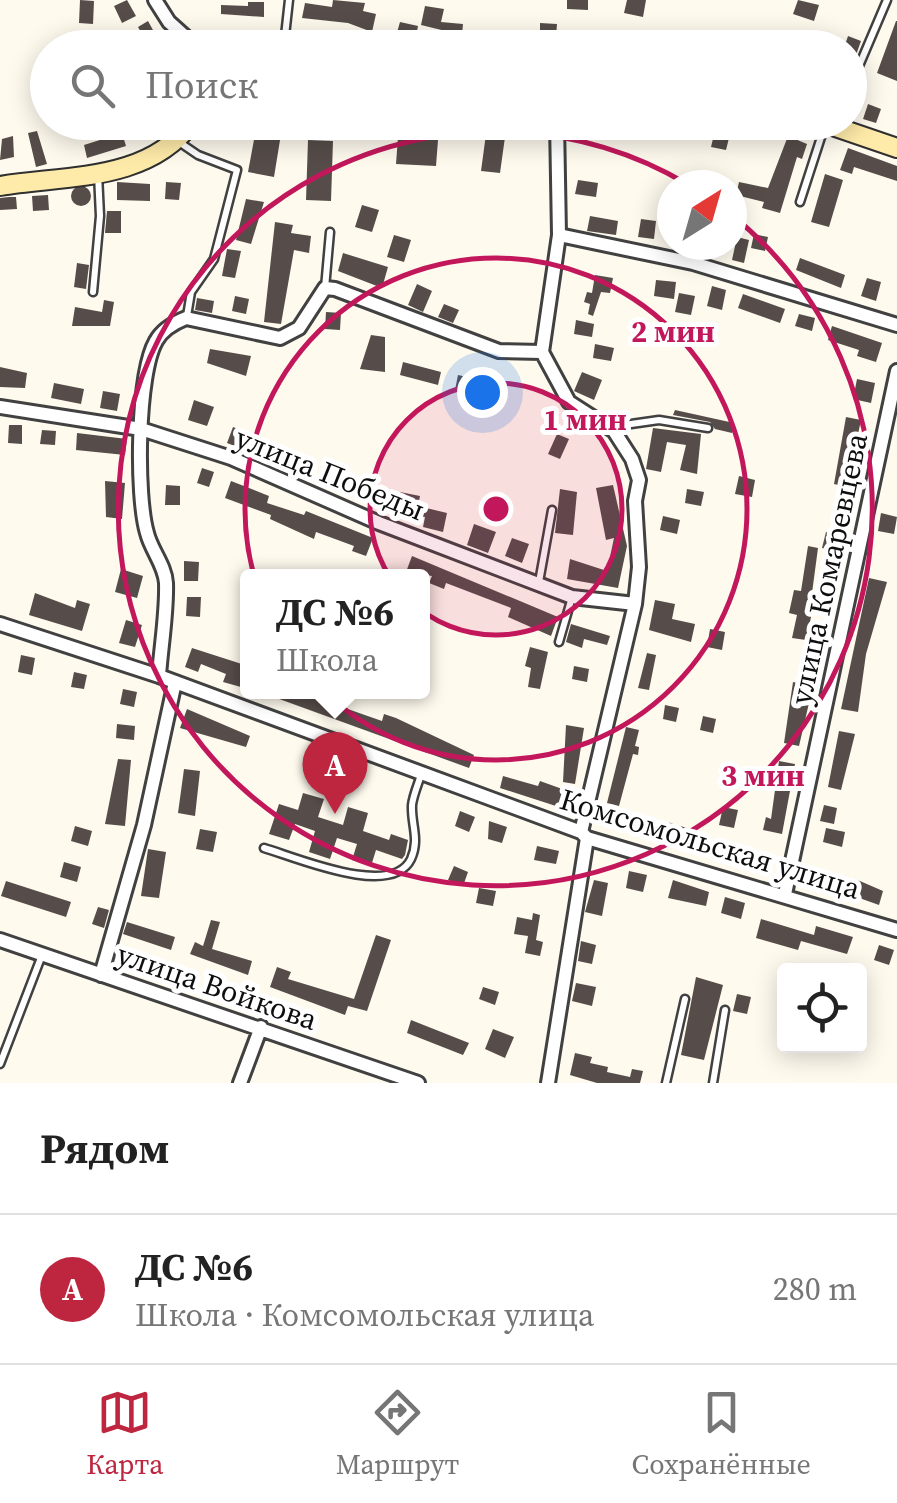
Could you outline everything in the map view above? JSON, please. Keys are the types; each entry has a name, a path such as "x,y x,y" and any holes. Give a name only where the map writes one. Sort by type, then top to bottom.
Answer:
{"street":[{"path":"155,0 177,30"},
{"path":"867,138 897,148"},
{"path":"548,1083 584,835 635,604 639,567 634,501 639,480 632,459 608,427 569,402 542,352 559,235 556,140"},
{"path":"0,186 134,168 179,141"},
{"path":"559,235 693,263 897,325"},
{"path":"159,676 166,581 148,537 141,505 142,429 157,339 186,318 280,338 299,328 325,288 347,291 499,350 542,352"},
{"name":"улица Комаревцева","path":"785,894 897,371"},
{"name":"улица Победы","path":"0,406 142,429 231,458 379,523 572,597 635,604"},
{"name":"Комсомольская улица","path":"0,624 159,676 584,835 897,930"},
{"path":"101,975 144,825 175,682"},
{"name":"улица Войкова","path":"0,940 418,1083"},
{"path":"240,1083 261,1027"}],"lane":[{"path":"287,30 289,0"},
{"path":"867,47 887,0"},
{"path":"800,202 822,140"},
{"path":"179,141 198,155 236,170 214,259 191,292 186,318"},
{"path":"93,292 100,216 98,172"},
{"path":"325,288 330,232"},
{"path":"608,427 659,420 708,428"},
{"path":"540,582 552,510"},
{"path":"559,642 572,597"},
{"path":"264,848 368,879 403,868 410,862 417,836 412,804 421,775"},
{"path":"0,1064 42,955"},
{"path":"666,1083 686,999"},
{"path":"713,1083 724,1010"}],"building":[{"path":"80,0 94,1 93,24 79,23"},
{"path":"127,0 136,16 122,23 114,6"},
{"path":"333,0 365,3 363,11 376,14 372,30 302,18 305,3 332,7"},
{"path":"567,0 588,0 588,10 567,9"},
{"path":"627,0 646,0 643,17 624,13"},
{"path":"798,0 819,5 814,21 793,14"},
{"path":"248,2 264,2 264,17 221,14 221,5 248,6"},
{"path":"425,6 444,9 441,22 463,24 462,30 421,25"},
{"path":"148,21 153,30 140,30 138,27"},
{"path":"897,21 897,81 877,73"},
{"path":"400,22 418,26 417,30 398,30"},
{"path":"540,23 557,24 557,30 540,30"},
{"path":"868,104 881,109 876,123 867,120"},
{"path":"28,133 30,140 40,140 47,164 36,167"},
{"path":"13,136 14,157 0,160 2,139"},
{"path":"100,140 124,140 126,146 87,158 84,145"},
{"path":"254,140 280,140 274,177 248,172"},
{"path":"308,140 333,141 331,201 306,200"},
{"path":"398,140 438,140 436,166 396,164"},
{"path":"485,140 505,140 500,173 481,171"},
{"path":"713,140 728,140 726,150 711,147"},
{"path":"786,140 807,144 802,159 797,157 780,213 762,208 764,202 747,198 747,184 768,188"},
{"path":"848,148 897,166 897,181 854,167 852,174 840,170"},
{"path":"825,174 843,180 829,227 811,222"},
{"path":"578,180 598,183 596,197 575,194"},
{"path":"117,182 150,184 150,201 117,200"},
{"path":"166,182 181,183 179,200 165,199"},
{"path":"81,186 91,196 81,206 71,196"},
{"path":"48,195 49,210 33,211 32,196"},
{"path":"16,197 17,209 0,210 0,198"},
{"path":"246,199 264,202 251,244 236,240"},
{"path":"362,205 379,210 372,232 355,227"},
{"path":"107,211 121,211 121,233 105,233"},
{"path":"590,216 618,221 616,235 587,231"},
{"path":"641,219 656,221 654,239 638,237"},
{"path":"275,222 293,225 291,233 311,236 309,253 294,250 281,324 264,322"},
{"path":"754,234 768,237 765,251 751,248"},
{"path":"394,235 411,240 404,262 387,257"},
{"path":"227,249 241,251 235,278 222,276"},
{"path":"343,253 388,267 382,288 338,271"},
{"path":"800,258 845,275 841,288 796,270"},
{"path":"77,263 89,265 86,289 74,287"},
{"path":"595,275 613,278 610,293 601,292 593,316 588,314 590,304 584,302 587,292 592,293"},
{"path":"867,278 881,282 876,301 861,296"},
{"path":"656,280 676,282 674,299 654,296"},
{"path":"417,284 432,291 423,312 408,305"},
{"path":"712,286 726,290 722,310 707,306"},
{"path":"679,293 695,296 691,315 675,312"},
{"path":"743,294 785,309 780,323 738,308"},
{"path":"235,296 249,299 246,314 232,311"},
{"path":"197,298 214,301 212,313 195,310"},
{"path":"104,300 114,302 110,326 72,326 75,307 102,312"},
{"path":"444,304 459,310 453,323 438,317"},
{"path":"326,312 341,313 340,330 325,329"},
{"path":"799,314 815,318 812,331 795,326"},
{"path":"576,320 594,324 592,337 574,334"},
{"path":"832,326 882,343 876,362 857,356 859,350 828,340"},
{"path":"371,335 385,337 385,372 360,369"},
{"path":"595,344 614,348 611,361 593,358"},
{"path":"210,349 251,356 246,376 207,363"},
{"path":"403,362 441,372 438,385 400,375"},
{"path":"0,367 27,373 25,388 0,387"},
{"path":"582,372 602,380 594,400 574,391"},
{"path":"458,375 472,378 469,393 455,390"},
{"path":"857,379 875,383 871,403 853,399"},
{"path":"54,383 84,389 81,404 51,398"},
{"path":"103,391 120,394 117,411 100,408"},
{"path":"194,400 214,407 207,426 188,420"},
{"path":"675,410 734,423 732,433 715,429 710,422 673,415"},
{"path":"846,417 861,420 847,487 834,484"},
{"path":"9,425 22,425 22,444 8,443"},
{"path":"233,427 251,434 245,450 227,443"},
{"path":"653,428 701,434 697,474 680,470 686,445 667,442 661,472 646,469"},
{"path":"42,430 56,431 55,445 40,444"},
{"path":"77,433 127,439 125,455 76,450"},
{"path":"557,434 569,439 560,459 548,454"},
{"path":"284,453 299,459 293,474 278,468"},
{"path":"202,468 214,472 209,487 197,483"},
{"path":"324,468 336,472 330,488 318,483"},
{"path":"360,476 379,481 375,500 355,495"},
{"path":"739,476 755,480 752,497 735,494"},
{"path":"105,481 125,483 122,519 106,517"},
{"path":"231,481 269,496 267,503 304,515 306,511 373,538 366,556 352,551 354,546 316,532 314,539 270,519 271,515 225,498"},
{"path":"166,485 180,486 180,505 165,505"},
{"path":"613,485 627,546 618,588 567,579 570,559 607,571 614,538 606,540 596,488"},
{"path":"560,489 577,492 573,535 555,533"},
{"path":"687,489 704,492 701,506 685,503"},
{"path":"400,492 420,496 418,506 447,513 443,532 423,527 425,517 396,510"},
{"path":"881,513 897,517 894,534 878,531"},
{"path":"663,516 680,520 677,534 660,530"},
{"path":"474,524 496,532 488,553 467,545"},
{"path":"826,532 838,534 835,551 822,548"},
{"path":"512,538 529,544 522,563 505,556"},
{"path":"808,546 818,548 812,593 816,594 806,640 792,638 797,615 789,613 794,590 801,591"},
{"path":"412,556 558,617 551,636 508,617 511,608 446,583 444,589 430,583 430,569 407,569"},
{"path":"184,561 199,562 198,581 184,581"},
{"path":"121,569 143,576 137,598 115,592"},
{"path":"869,578 887,582 866,654 858,712 841,709"},
{"path":"35,593 75,608 77,600 90,604 82,631 29,615"},
{"path":"187,597 201,597 200,617 186,616"},
{"path":"655,600 675,604 672,619 695,624 691,642 649,630"},
{"path":"126,620 142,625 135,647 119,643"},
{"path":"571,624 610,636 607,645 584,639 582,648 566,642"},
{"path":"710,629 725,632 722,650 707,647"},
{"path":"530,647 548,652 540,689 528,687 531,668 525,666"},
{"path":"192,648 240,663 240,687 223,682 226,674 201,664 198,672 185,667"},
{"path":"647,653 656,655 649,690 638,688"},
{"path":"21,655 35,658 32,675 18,672"},
{"path":"574,666 589,669 587,682 572,679"},
{"path":"74,672 87,675 84,689 71,687"},
{"path":"793,682 813,686 799,746 784,743"},
{"path":"123,689 137,692 134,707 120,704"},
{"path":"279,699 337,699 344,701 342,707 382,721 384,714 396,718 474,755 469,768"},
{"path":"665,705 679,708 676,722 663,719"},
{"path":"187,709 250,736 246,747 180,728"},
{"path":"703,716 716,719 713,733 700,730"},
{"path":"117,724 135,726 134,740 116,738"},
{"path":"566,725 584,728 575,784 563,782"},
{"path":"626,727 639,730 635,746 639,747 638,755 633,754 619,806 607,803"},
{"path":"839,731 855,734 841,790 828,787"},
{"path":"118,759 131,760 125,826 105,824"},
{"path":"779,761 795,764 782,834 763,830 766,817 771,819"},
{"path":"184,769 200,771 195,816 178,813"},
{"path":"503,776 538,786 540,781 565,790 559,807 500,788"},
{"path":"303,793 324,799 318,817 343,825 348,807 368,813 363,831 389,840 391,834 408,840 405,855 402,859 376,850 371,866 352,860 357,844 337,838 330,859 309,852 315,831 295,824 289,840 269,834 279,804 298,810"},
{"path":"824,805 837,808 834,824 820,821"},
{"path":"723,807 738,810 734,828 719,825"},
{"path":"460,811 475,817 469,832 455,826"},
{"path":"661,820 700,832 696,850 657,838"},
{"path":"489,821 507,827 502,843 488,839"},
{"path":"75,826 92,831 88,846 71,841"},
{"path":"826,828 845,832 842,847 823,842"},
{"path":"200,829 217,832 213,852 196,849"},
{"path":"537,846 559,851 556,864 534,860"},
{"path":"728,848 765,853 762,869 725,861"},
{"path":"148,849 166,852 159,898 141,896"},
{"path":"64,862 81,867 77,882 60,877"},
{"path":"454,866 468,872 463,886 448,880"},
{"path":"824,870 837,874 833,889 819,884"},
{"path":"629,871 647,875 643,892 626,888"},
{"path":"853,878 883,891 879,905 848,894"},
{"path":"594,880 608,883 602,916 585,912"},
{"path":"673,880 709,892 706,906 668,898"},
{"path":"6,881 71,902 66,917 1,896"},
{"path":"479,888 496,891 493,906 476,903"},
{"path":"725,897 745,903 741,919 721,913"},
{"path":"98,907 109,910 104,928 92,924"},
{"path":"533,913 540,915 536,940 543,942 540,956 525,953 528,936 514,934 517,917 532,920"},
{"path":"761,919 814,935 816,926 853,937 847,954 801,941 798,950 756,938"},
{"path":"211,920 220,922 212,949 252,961 248,975 190,954 195,942 203,946"},
{"path":"127,922 175,937 171,950 123,934"},
{"path":"376,935 391,940 367,1011 348,1006 345,1015 270,987 277,967 291,972 288,979 354,999"},
{"path":"581,941 596,945 592,964 578,961"},
{"path":"879,945 894,950 889,965 874,960"},
{"path":"696,977 723,985 704,1060 681,1055"},
{"path":"576,983 596,987 592,1006 572,1001"},
{"path":"483,987 499,992 495,1005 479,999"},
{"path":"737,994 751,997 747,1014 733,1011"},
{"path":"411,1020 469,1043 463,1055 407,1033"},
{"path":"493,1029 514,1037 505,1058 485,1049"},
{"path":"575,1053 592,1057 590,1063 608,1067 607,1072 630,1077 632,1069 643,1071 640,1083 597,1083 570,1075"}],"place":[{"name":"ДС №6","path":"335,814"}]}
